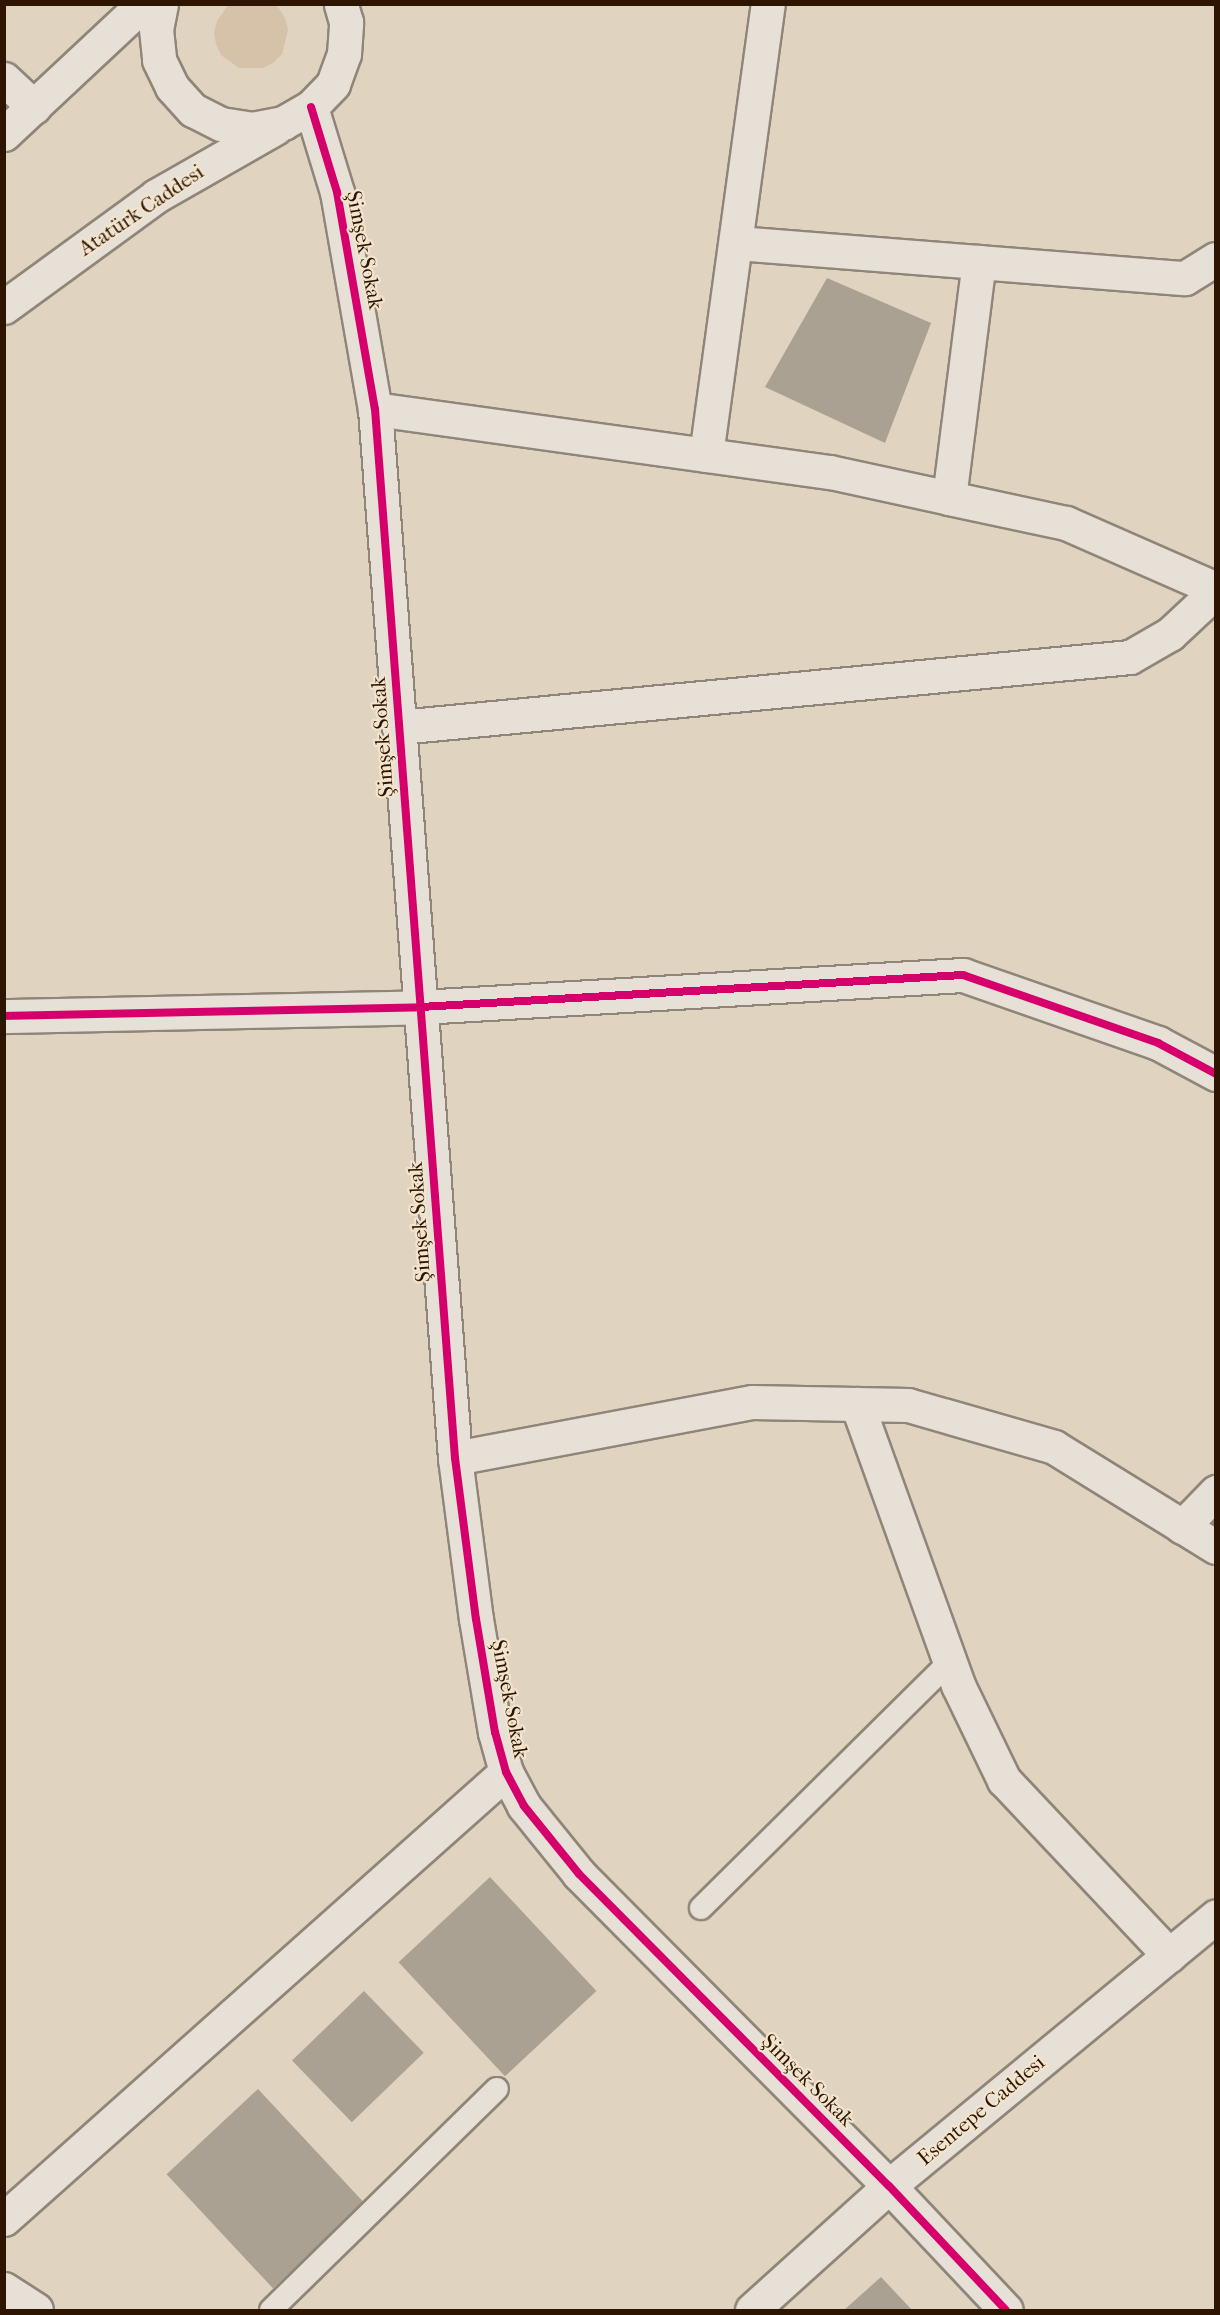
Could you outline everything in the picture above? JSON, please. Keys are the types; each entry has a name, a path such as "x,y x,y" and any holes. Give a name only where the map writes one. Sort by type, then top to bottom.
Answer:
{"street":[{"path":"4,134 143,4"},
{"path":"161,4 156,29 159,60 172,87 193,110 221,124 252,129 283,123"},
{"name":"Atatürk Caddesi","path":"4,307 156,196 311,108 333,84 344,54 346,22 341,4"},
{"path":"706,455 737,243 768,4"},
{"path":"4,79 34,107"},
{"name":"Şimşek Sokak","path":"311,108 337,192 375,409 455,1458 478,1630 495,1732 506,1772 524,1806 579,1874 889,2186 1006,2310"},
{"path":"737,243 1185,278 1215,259"},
{"path":"949,498 979,262"},
{"path":"375,409 830,472 1066,523 1215,590 1170,634 1130,657 399,727"},
{"path":"4,1016 421,1007 963,975 1158,1043 1215,1074"},
{"path":"455,1458 752,1402 908,1405 1054,1447 1215,1547"},
{"path":"857,1404 958,1685 1004,1780 1168,1955"},
{"path":"1182,1527 1215,1492"},
{"path":"4,2219 506,1772"},
{"name":"Esentepe Caddesi","path":"752,2310 889,2186 1215,1916"},
{"path":"4,2289 36,2310"}],"lane":[{"path":"700,1908 950,1662"},
{"path":"271,2310 497,2089"}],"shaded area":[{"path":"274,4 278,7 285,18 288,30 282,54 273,63 263,68 239,68 221,55 214,33 217,21 228,5"}],"building":[{"path":"827,278 931,323 885,443 765,387"},
{"path":"490,1877 596,1991 505,2076 399,1962"},
{"path":"364,1991 424,2053 352,2122 292,2060"},
{"path":"258,2089 364,2203 273,2288 167,2174"},
{"path":"881,2277 912,2310 844,2310"}],"cycle path":[{"path":"311,107 337,192 375,409 455,1458 476,1619 495,1732 506,1772 524,1806 579,1874 889,2186 1006,2310"},
{"path":"4,1016 421,1007 963,975 1158,1043 1216,1074"}]}
